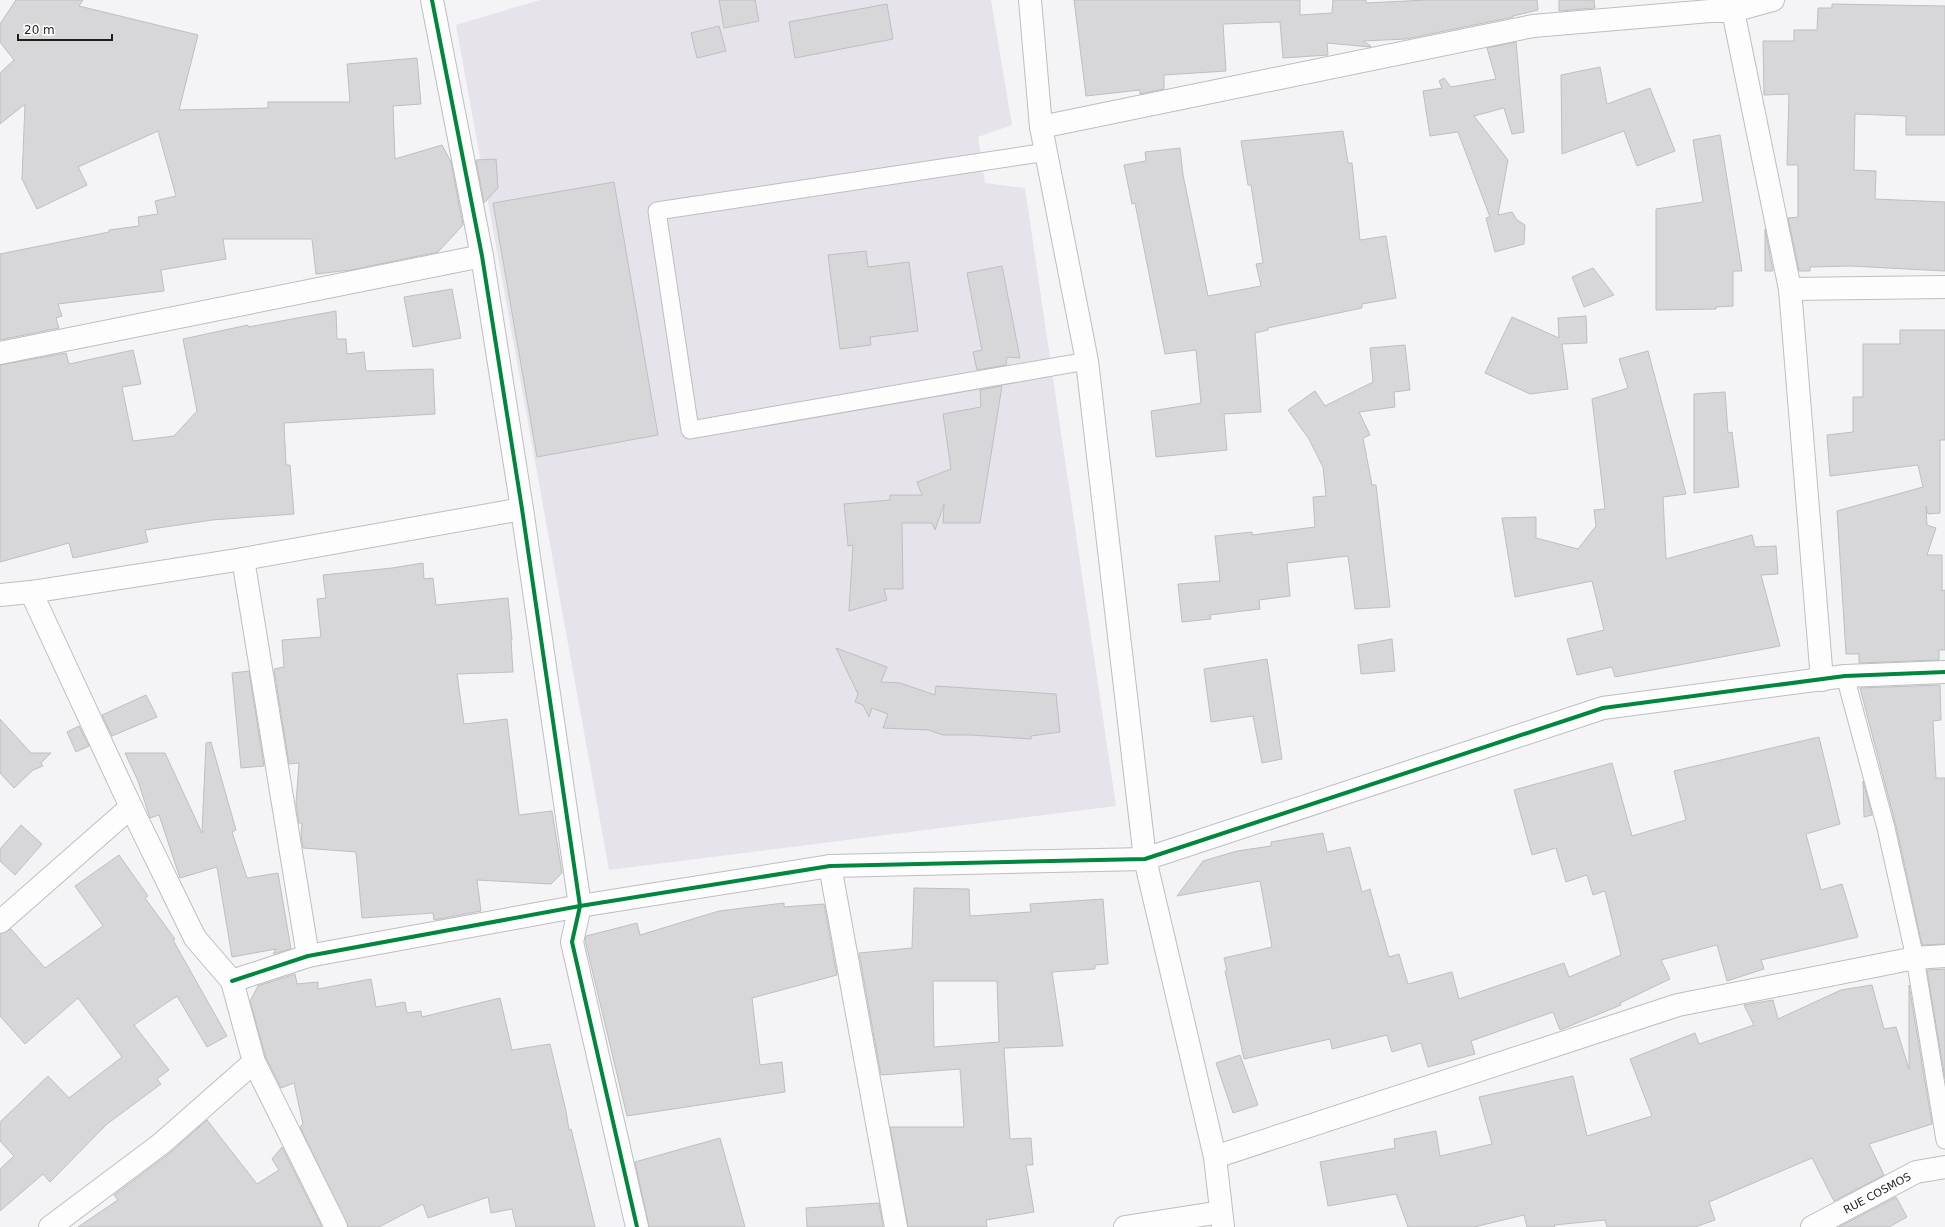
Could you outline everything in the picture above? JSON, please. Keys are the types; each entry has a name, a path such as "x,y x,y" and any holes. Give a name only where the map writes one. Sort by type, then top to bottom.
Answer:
{"street":[{"path":"432,0 482,256 522,509 580,906 572,942 637,1227"},
{"path":"1030,0 1041,128 1047,152 1087,361 1146,859 1215,1157 1222,1220 1125,1227"},
{"path":"1041,128 1533,26 1710,5 1734,11 1774,0"},
{"path":"1734,11 1790,289 1822,680"},
{"path":"0,352 482,256"},
{"path":"1790,289 1945,287"},
{"path":"0,595 31,592 242,559 522,509"},
{"path":"242,559 308,956"},
{"path":"31,592 131,808 195,938 232,981 254,1062 336,1227"},
{"path":"232,981 308,956 580,906 830,866 1146,859 1603,708 1844,676 1945,672"},
{"path":"0,922 131,808"},
{"path":"830,866 896,1227"},
{"path":"1215,1157 1678,1005 1915,958 1945,956"},
{"path":"50,1227 162,1143 254,1062"},
{"name":"RUE COSMOS","path":"1812,1227 1916,1172 1945,1167"}],"lane":[{"path":"1047,152 657,210 690,430 1087,361"},
{"path":"1844,676 1886,828 1915,958 1945,1140"}],"shaded area":[{"path":"540,0 991,0 1012,125 978,137 985,183 1025,188 1116,806 609,870 456,25"}],"building":[{"path":"16,0 83,0 79,6 198,35 179,110 268,108 268,102 350,102 347,64 417,58 421,104 393,106 395,159 442,145 451,162 463,225 438,252 351,270 316,274 312,239 223,239 226,259 161,270 164,291 58,304 62,316 56,318 59,328 0,340 0,254 109,232 109,230 139,226 138,217 158,214 155,201 176,196 158,131 78,167 87,185 37,209 22,179 25,104 0,124 0,73 14,60 0,42 0,24"},
{"path":"719,0 755,0 759,21 724,28"},
{"path":"1074,0 1300,0 1300,15 1332,13 1333,0 1366,0 1366,3 1427,0 1537,0 1538,10 1513,17 1406,39 1363,41 1371,46 1370,47 1327,43 1328,55 1283,58 1280,22 1223,24 1226,71 1164,75 1164,89 1140,94 1140,90 1086,96"},
{"path":"1559,0 1594,0 1595,8 1559,11"},
{"path":"887,4 893,39 795,58 789,22"},
{"path":"1832,4 1945,6 1945,135 1906,135 1906,116 1855,114 1854,170 1876,171 1875,199 1945,202 1945,271 1850,266 1810,267 1810,271 1799,271 1788,218 1798,217 1798,165 1787,165 1789,94 1764,95 1763,41 1794,41 1794,30 1817,30 1818,8 1832,8"},
{"path":"719,26 726,51 697,58 691,33"},
{"path":"1516,42 1524,132 1512,134 1504,108 1474,116 1508,160 1498,215 1512,212 1517,220 1525,225 1524,244 1495,252 1486,218 1490,217 1458,132 1430,136 1423,91 1442,88 1439,81 1444,78 1451,87 1496,79 1487,48"},
{"path":"1600,67 1607,104 1650,88 1675,151 1637,166 1624,131 1562,154 1561,75"},
{"path":"1343,131 1348,163 1352,163 1360,240 1386,236 1396,298 1362,304 1362,308 1268,328 1268,330 1255,333 1261,412 1224,414 1227,450 1156,457 1151,411 1201,403 1196,350 1165,354 1135,203 1132,204 1124,165 1146,161 1145,152 1180,148 1183,175 1208,296 1261,286 1256,264 1263,263 1251,185 1248,185 1241,141"},
{"path":"1720,135 1742,271 1733,271 1733,306 1716,307 1716,309 1656,310 1656,209 1703,202 1693,140"},
{"path":"496,159 498,188 484,203 476,160"},
{"path":"614,182 658,435 537,457 493,203"},
{"path":"1765,229 1773,271 1765,271"},
{"path":"866,251 868,267 909,262 918,331 870,337 871,345 840,349 828,255"},
{"path":"1002,266 1020,358 1007,357 1006,365 977,370 973,352 982,350 967,273"},
{"path":"1593,268 1614,295 1584,307 1572,277"},
{"path":"452,289 461,338 413,347 404,297"},
{"path":"336,311 337,339 346,339 347,354 364,352 366,371 433,369 435,414 284,423 286,465 290,465 294,514 212,520 145,530 148,542 73,558 69,543 0,562 0,365 66,353 69,364 133,350 141,384 122,387 133,441 174,436 197,411 183,339 248,325 248,327"},
{"path":"1586,316 1587,343 1562,344 1568,389 1530,394 1485,373 1512,317 1559,338 1558,318"},
{"path":"1900,330 1945,330 1945,440 1940,440 1940,513 1928,514 1926,506 1927,525 1936,528 1927,555 1942,555 1942,591 1945,590 1945,650 1939,650 1939,660 1859,663 1859,654 1846,654 1837,511 1923,487 1918,465 1830,476 1827,435 1853,432 1853,397 1863,397 1863,344 1900,344"},
{"path":"1405,345 1410,390 1394,392 1395,407 1359,412 1370,435 1363,438 1372,485 1376,485 1390,607 1355,609 1348,556 1287,563 1290,596 1259,600 1260,609 1210,615 1211,619 1182,622 1178,584 1220,581 1215,536 1252,532 1252,535 1315,527 1313,497 1326,496 1323,467 1309,439 1288,410 1315,391 1325,406 1373,382 1370,348"},
{"path":"1648,351 1686,494 1663,497 1666,559 1752,535 1755,547 1776,546 1778,574 1761,575 1780,646 1615,677 1612,667 1577,675 1567,639 1604,630 1592,581 1515,597 1502,518 1536,517 1536,538 1578,549 1596,526 1594,510 1605,509 1592,399 1628,388 1619,359"},
{"path":"1002,386 980,523 943,523 944,504 935,530 932,523 902,523 903,589 884,589 887,600 849,611 853,545 848,546 844,504 890,500 890,495 922,495 917,482 951,469 943,414 981,407 980,390"},
{"path":"1725,392 1728,433 1732,432 1739,487 1694,493 1694,394"},
{"path":"423,563 424,579 433,578 436,605 508,598 513,672 457,674 464,724 507,719 519,815 552,811 562,873 551,884 477,880 481,911 434,920 433,913 362,918 356,852 303,848 301,836 302,823 299,823 296,803 299,763 289,764 274,669 284,667 282,640 321,637 317,599 326,598 323,575 392,568"},
{"path":"1392,639 1395,671 1361,674 1358,645"},
{"path":"836,648 887,667 881,682 900,683 935,695 936,686 1056,694 1060,732 1031,736 1031,739 971,735 943,735 928,730 883,728 888,714 872,708 869,717 863,705 855,702 858,694"},
{"path":"1267,659 1282,759 1262,763 1253,716 1211,722 1204,669"},
{"path":"249,671 264,766 241,768 232,673"},
{"path":"1940,685 1941,720 1933,721 1936,778 1945,778 1945,944 1922,945 1896,826 1860,688"},
{"path":"146,695 157,717 112,736 102,715"},
{"path":"0,719 31,753 51,753 41,763 43,766 33,770 14,788 0,773"},
{"path":"79,726 89,746 76,752 67,732"},
{"path":"1819,737 1840,824 1806,834 1821,890 1842,884 1858,937 1761,960 1764,969 1727,981 1717,945 1661,960 1670,979 1620,1003 1621,1005 1560,1030 1553,1012 1471,1041 1475,1054 1428,1067 1421,1043 1392,1052 1387,1035 1332,1049 1330,1039 1244,1059 1225,971 1227,971 1224,958 1272,947 1260,881 1177,896 1203,861 1237,851 1271,846 1271,842 1323,833 1327,852 1350,847 1362,892 1370,889 1389,957 1399,954 1408,984 1452,972 1459,999 1564,963 1569,977 1621,955 1605,891 1593,895 1587,875 1566,882 1556,848 1532,855 1514,790 1612,763 1632,836 1686,820 1674,771"},
{"path":"211,742 236,830 232,832 247,878 278,873 291,949 273,954 276,949 232,957 217,867 180,878 159,815 150,818 138,781 125,753 165,753 202,833 206,743"},
{"path":"1863,781 1872,815 1864,817"},
{"path":"21,825 42,844 15,875 0,861 0,849"},
{"path":"119,855 148,896 145,898 175,939 173,940 227,1036 207,1047 177,996 134,1025 169,1070 157,1079 161,1084 107,1124 50,1182 43,1174 0,1211 0,1169 14,1156 0,1141 0,1122 48,1076 69,1098 122,1057 78,998 25,1044 0,1016 0,934 11,929 45,968 103,926 75,886"},
{"path":"914,888 969,889 970,916 1031,912 1030,904 1103,899 1108,964 1095,965 1095,969 1052,972 1063,1046 1004,1048 1010,1139 1031,1138 1033,1165 1026,1165 1034,1212 986,1220 987,1227 908,1227 890,1127 964,1127 960,1069 881,1075 859,953 912,948","holes":["933,981 997,981 999,1042 934,1047"]},
{"path":"784,903 784,907 824,904 837,975 752,998 760,1065 782,1062 785,1092 627,1116 585,940 586,936 637,923 640,935 719,911"},
{"path":"1945,969 1945,1079 1927,970"},
{"path":"295,974 297,984 318,982 318,989 371,979 376,1007 405,1002 407,1013 421,1011 422,1017 500,998 512,1050 550,1044 569,1130 571,1129 595,1227 516,1227 512,1209 491,1213 488,1197 428,1218 423,1204 379,1227 348,1227 300,1127 303,1124 294,1083 281,1088 266,1058 250,1001 258,986"},
{"path":"1872,985 1884,1029 1896,1027 1909,1069 1909,985 1932,1124 1869,1144 1884,1175 1834,1201 1812,1158 1709,1202 1715,1220 1695,1227 1607,1227 1605,1220 1554,1225 1555,1227 1527,1227 1524,1215 1474,1227 1408,1227 1396,1194 1328,1206 1320,1162 1395,1148 1394,1139 1436,1131 1440,1156 1492,1144 1479,1097 1573,1076 1587,1136 1652,1116 1630,1059 1695,1033 1699,1044 1754,1025 1744,1005 1773,1000 1778,1019 1841,990"},
{"path":"1240,1055 1258,1105 1233,1113 1216,1063"},
{"path":"207,1120 257,1184 279,1170 272,1159 282,1147 322,1227 78,1227 118,1200 114,1195 170,1153"},
{"path":"720,1138 745,1227 649,1227 635,1162"},
{"path":"1896,1197 1907,1217 1889,1227 1839,1227"},
{"path":"879,1203 883,1227 807,1227 806,1208"}],"cycle path":[{"path":"432,0 482,256 522,509 580,906 572,942 637,1227"},
{"path":"232,981 308,956 580,906 830,866 1145,859 1603,708 1845,676 1945,672"}]}
